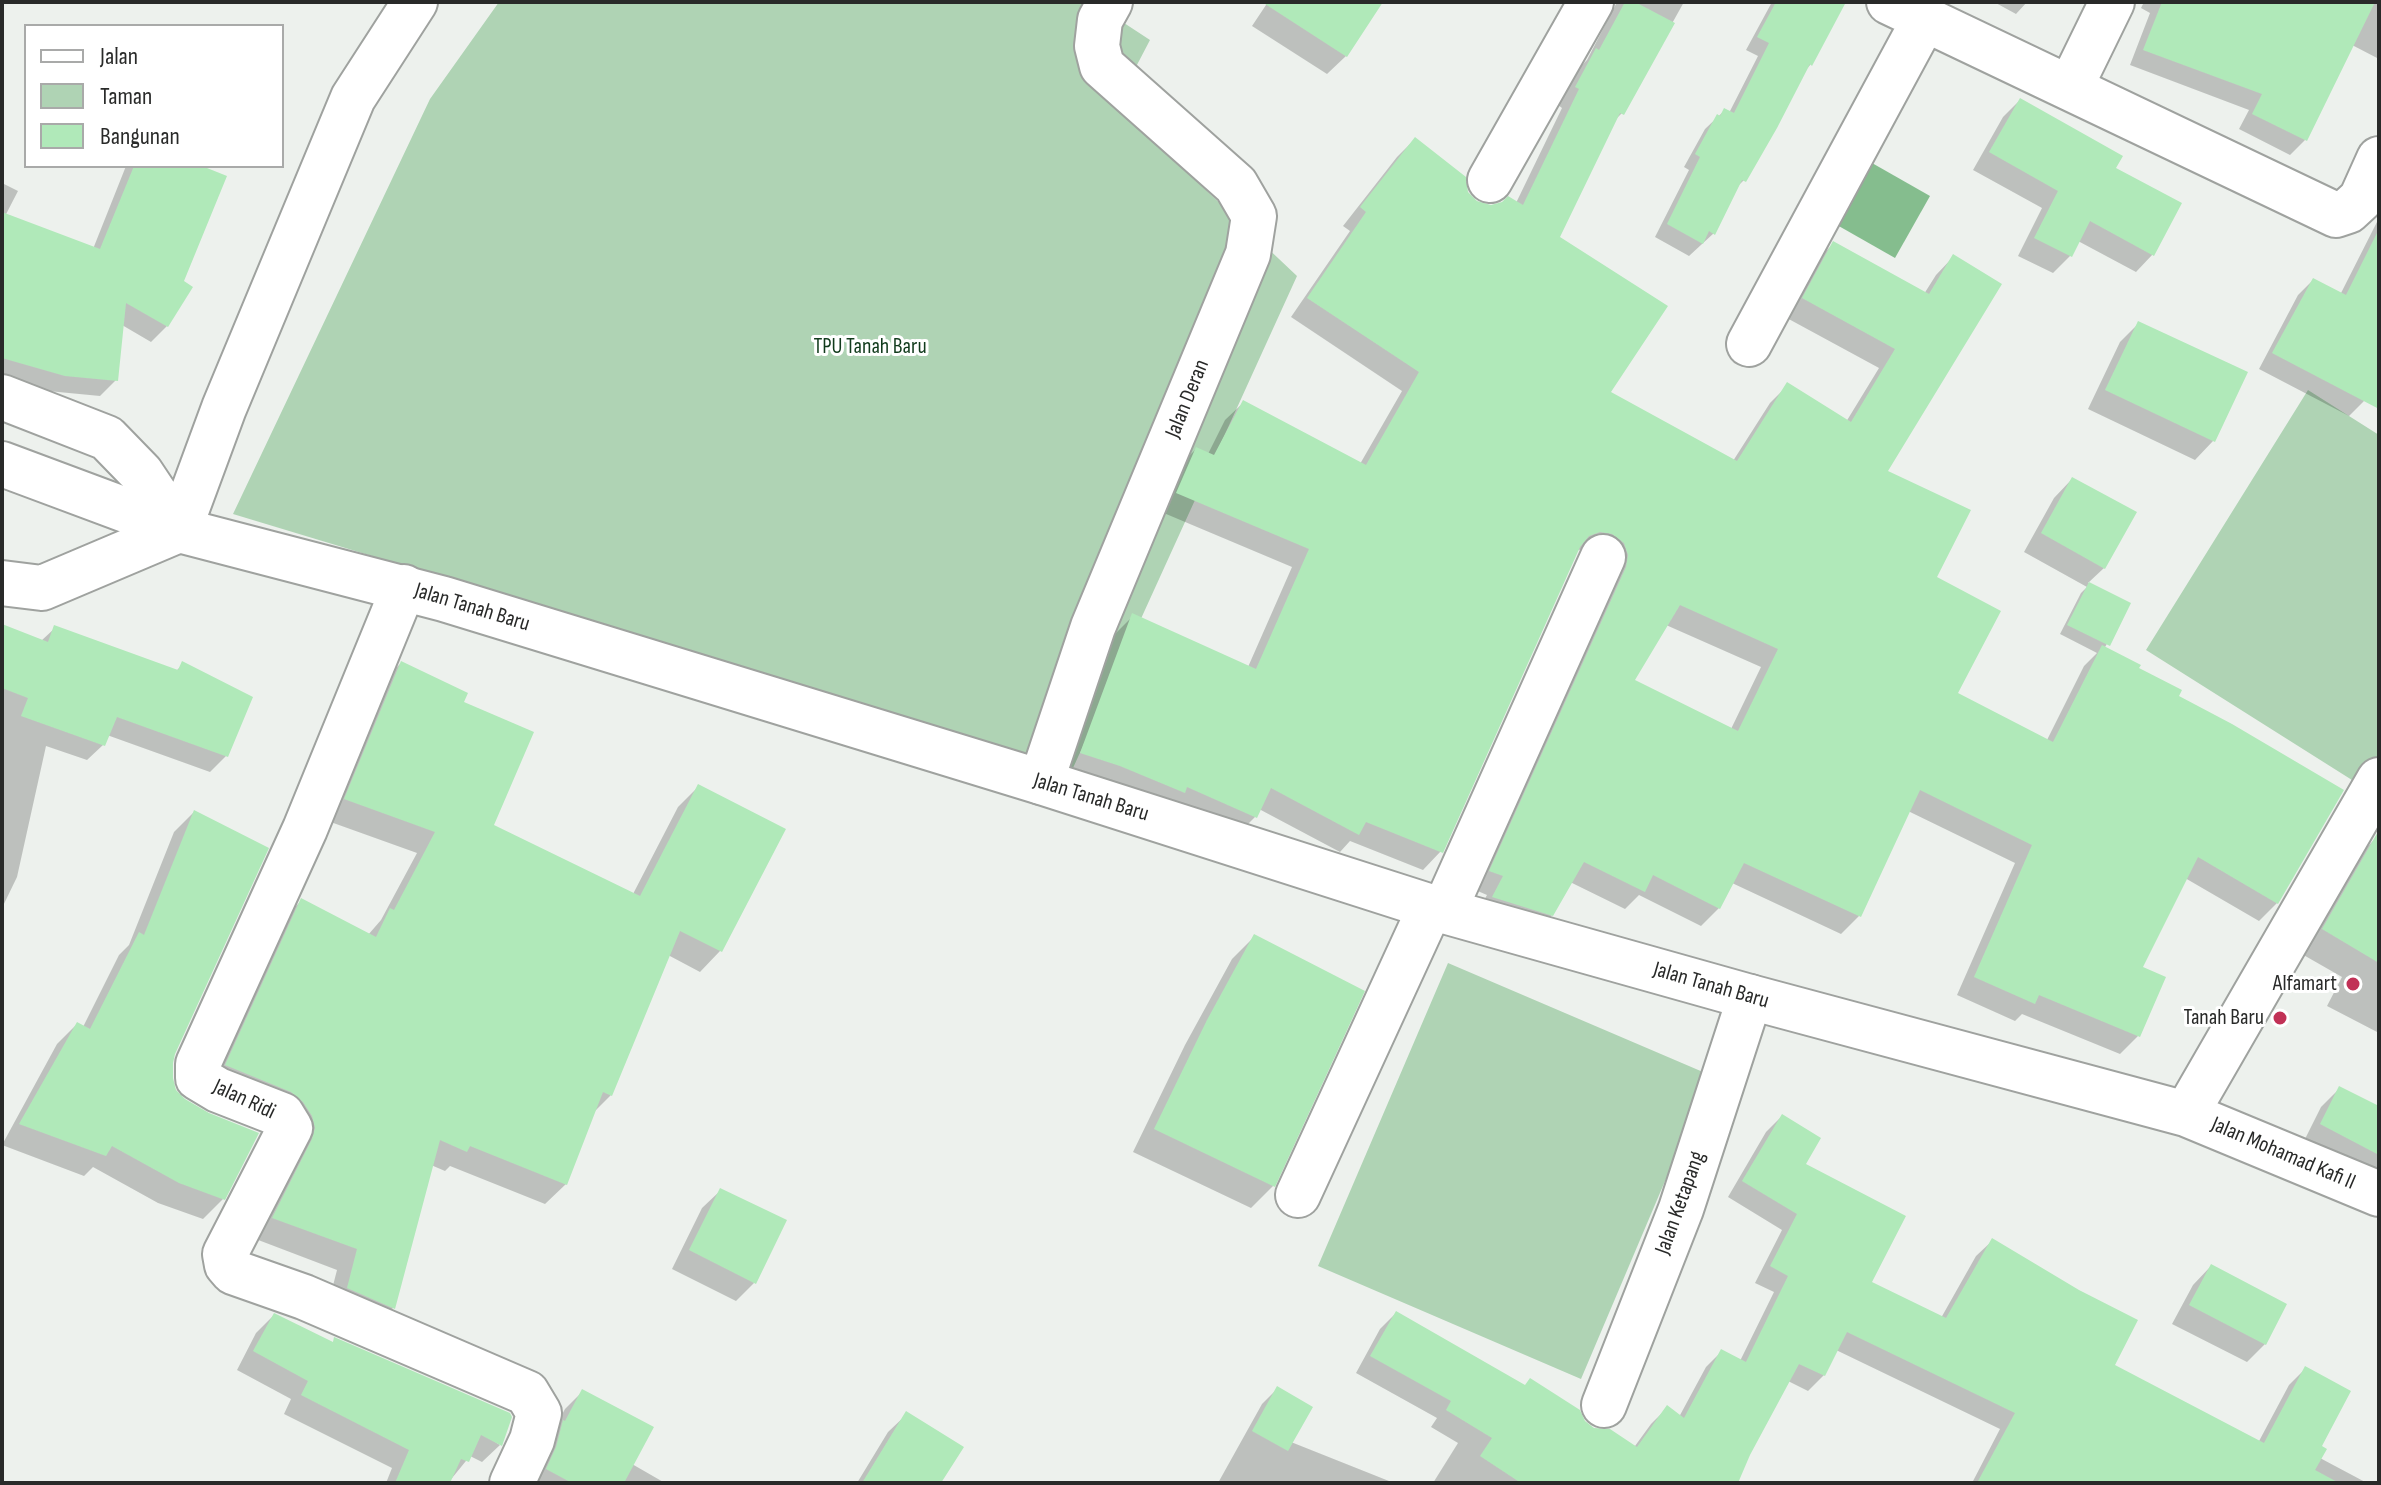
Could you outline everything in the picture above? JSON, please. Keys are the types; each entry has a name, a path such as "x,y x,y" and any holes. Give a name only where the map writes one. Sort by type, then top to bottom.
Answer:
{"street":[{"path":"2,583 42,588 179,530 224,408 353,98 415,2"},
{"name":"Jalan Deran","path":"1041,782 1093,627 1248,254 1254,216 1236,185 1102,66 1097,46 1100,20 1110,2"},
{"path":"1490,180 1591,2"},
{"path":"2070,88 2112,2"},
{"path":"1749,344 1907,11 2336,215 2348,211 2361,199 2379,159"},
{"path":"2,397 107,438 141,473 179,530"},
{"name":"Jalan Tanah Baru","path":"2,464 179,530 404,587 1041,782 1438,909 1750,997 2186,1114"},
{"path":"1298,1195 1438,909 1603,557"},
{"name":"Jalan Ridi","path":"404,587 305,829 198,1064 198,1078 218,1090 282,1115 290,1128 225,1254 227,1265 233,1272 304,1297 527,1393 539,1413 532,1440 512,1483"},
{"path":"2186,1114 2379,780"},
{"name":"Jalan Ketapang","path":"1604,1405 1681,1209 1750,997"},
{"name":"Jalan Mohamad Kafi II","path":"2186,1114 2379,1194"}],"green space":[{"name":"TPU Tanah Baru","path":"499,2 1092,2 1150,40 1116,105 1297,276 1073,768 233,514 430,99"},
{"path":"2308,390 2379,435 2379,779 2371,792 2146,650"},
{"path":"1448,963 1710,1075 1581,1379 1318,1266"}],"shaded area":[{"path":"1872,163 1930,196 1895,258 1837,225"}],"building":[{"path":"1262,2 1383,2 1347,57"},
{"path":"1625,2 1635,2 1675,23 1624,115 1620,113 1560,237 1668,306 1611,392 1737,461 1787,382 1851,422 1895,349 1802,298 1833,241 1929,294 1953,254 2002,284 1888,471 1971,510 1937,577 2001,611 1958,693 2053,742 2102,645 2182,690 2179,696 2344,790 2278,904 2198,857 2143,967 2166,977 2140,1037 2039,995 2035,1004 1974,977 2032,845 1920,790 1861,917 1744,863 1720,909 1653,875 1645,892 1584,862 1553,916 1492,897 1503,876 1489,871 1626,567 1628,555 1624,543 1612,534 1600,532 1589,536 1580,547 1443,853 1366,822 1359,835 1271,788 1257,818 1187,787 1185,793 1080,753 1132,613 1256,669 1309,549 1176,493 1196,447 1214,455 1243,400 1366,465 1419,372 1307,298 1366,212 1360,207 1415,137 1466,177 1468,192 1477,201 1491,205 1502,202 1508,196 1523,205 1579,89 1575,87 1596,48 1599,50","holes":["1680,605 1778,649 1738,731 1635,680"]},
{"path":"1776,2 1846,2 1746,182 1742,180 1715,235 1709,231 1703,244 1667,224 1700,157 1695,154 1717,114 1720,116 1724,108 1734,113 1769,43 1757,37"},
{"path":"2162,2 2375,2 2307,141 2252,114 2262,94 2143,50"},
{"path":"2020,98 2123,156 2116,168 2182,203 2154,256 2090,221 2072,257 2034,238 2058,191 1989,152"},
{"path":"133,168 207,168 227,176 184,281 193,287 168,327 126,303 118,381 65,376 2,358 2,212 100,249"},
{"path":"2379,229 2379,409 2272,353 2313,278 2346,295"},
{"path":"2138,321 2248,372 2215,442 2105,390"},
{"path":"2072,477 2137,512 2105,569 2041,533"},
{"path":"2089,582 2131,603 2110,646 2067,625"},
{"path":"2,624 48,642 54,625 178,670 182,661 253,697 228,757 117,717 105,746 21,716 28,698 2,688"},
{"path":"401,661 468,693 464,702 534,732 494,825 640,896 698,784 786,829 722,952 680,931 612,1096 603,1092 567,1185 470,1146 467,1152 440,1140 395,1309 347,1288 357,1249 272,1218 312,1139 315,1128 312,1116 303,1102 291,1092 225,1065 301,898 376,937 390,908 394,910 435,832 344,799"},
{"path":"194,810 269,848 173,1063 176,1090 185,1099 209,1113 259,1133 225,1200 179,1183 112,1146 106,1156 19,1124 77,1022 90,1029 139,932 144,935"},
{"path":"2379,830 2379,963 2322,929"},
{"path":"1254,934 1365,991 1275,1187 1154,1129 1207,1020"},
{"path":"2339,1086 2379,1106 2379,1155 2320,1124"},
{"path":"1782,1114 1821,1138 1806,1164 1906,1216 1872,1282 1946,1318 1992,1238 2079,1290 2138,1320 2115,1365 2264,1443 2305,1366 2351,1391 2322,1446 2327,1449 2315,1470 2339,1483 1977,1483 2015,1413 1847,1332 1825,1376 1799,1364 1738,1483 1521,1483 1480,1456 1492,1438 1446,1410 1451,1401 1370,1356 1396,1311 1525,1385 1530,1378 1580,1410 1585,1421 1594,1428 1610,1429 1637,1447 1667,1405 1684,1418 1721,1349 1746,1362 1788,1276 1770,1266 1797,1214 1742,1181"},
{"path":"720,1188 787,1220 756,1284 689,1250"},
{"path":"2211,1264 2287,1304 2266,1345 2189,1305"},
{"path":"274,1313 333,1342 334,1337 510,1413 512,1417 502,1446 481,1435 469,1462 461,1459 450,1483 395,1483 409,1450 301,1395 308,1381 253,1351"},
{"path":"1277,1386 1313,1407 1288,1451 1252,1431"},
{"path":"582,1389 654,1427 624,1483 572,1483 546,1469 563,1420"},
{"path":"906,1411 964,1447 941,1483 862,1483"}],"place":[{"name":"Alfamart","path":"2353,984"},
{"name":"Tanah Baru","path":"2280,1018"}]}
